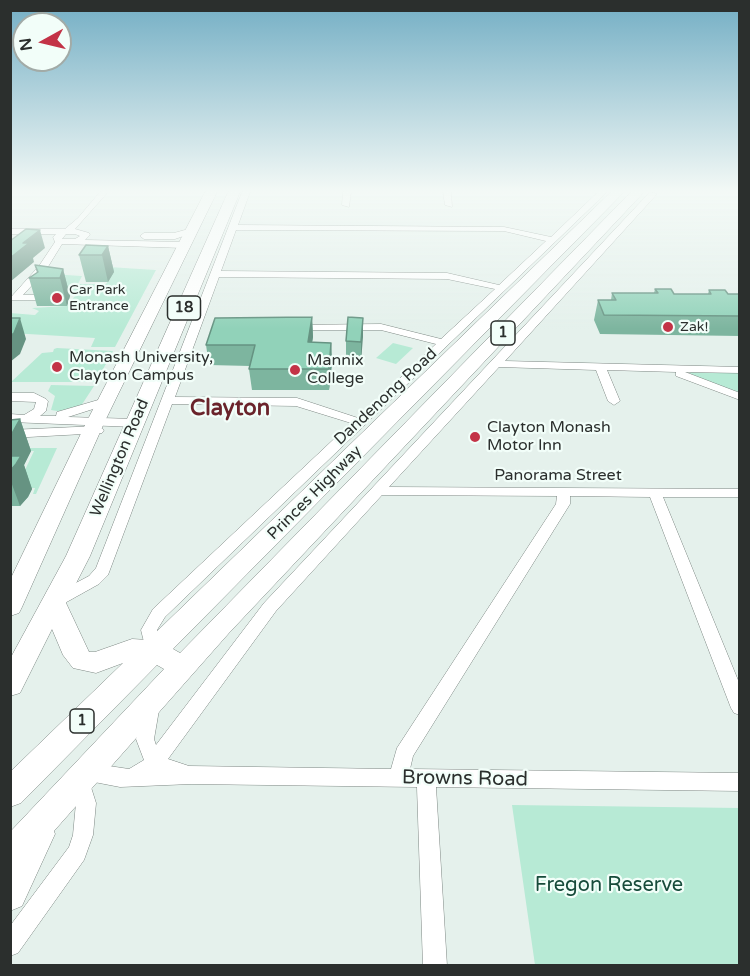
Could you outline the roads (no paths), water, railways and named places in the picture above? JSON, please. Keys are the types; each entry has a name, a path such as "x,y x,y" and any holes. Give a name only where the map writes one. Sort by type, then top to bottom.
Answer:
{"highway":[{"name":"18","path":"13,598 93,426 188,238"},
{"path":"177,323 192,255 184,245 197,242 202,238"},
{"name":"Wellington Road","path":"10,685 86,540 177,323 217,238"},
{"name":"Princes Highway","path":"10,793 456,355 565,238"},
{"name":"Princes Highway","path":"85,777 182,667 309,532 456,355 515,331 603,238"},
{"path":"55,603 75,652 82,661 96,663 132,649 154,650 182,667"},
{"name":"1","path":"10,856 85,777"},
{"path":"10,894 45,820"}],"street":[{"path":"25,238 84,238"},
{"path":"55,238 112,243 184,245"},
{"path":"40,298 27,293 51,257 65,239 69,238"},
{"path":"128,238 169,241 184,245"},
{"path":"55,603 94,580 103,571 168,400 200,326 229,238"},
{"path":"542,238 553,240"},
{"name":"Dandenong Road","path":"154,650 149,633 156,616 359,422 456,355 501,288 557,238"},
{"path":"51,257 75,245 112,243"},
{"path":"150,245 169,256 174,267"},
{"path":"208,256 217,272"},
{"path":"217,272 447,276 501,288"},
{"path":"287,327 386,327 456,355 481,368 481,380"},
{"path":"128,778 141,774 155,761 253,628 346,523 496,364 515,331"},
{"path":"496,364 740,370"},
{"path":"601,368 614,401"},
{"path":"660,369 690,376 740,397"},
{"path":"10,397 33,397 42,401 40,411 32,418"},
{"path":"168,400 297,402 359,422"},
{"path":"10,426 32,418 80,411 105,402"},
{"path":"10,418 32,418 93,426"},
{"path":"10,434 93,426 134,426"},
{"name":"Panorama Street","path":"377,491 740,493"},
{"path":"399,777 404,754 563,504 564,492"},
{"path":"655,493 740,708"},
{"path":"309,532 346,523"},
{"path":"153,700 145,739 155,761"},
{"name":"Browns Road","path":"155,761 191,775"},
{"name":"Browns Road","path":"85,777 128,778 191,775 740,782"},
{"path":"10,945 77,853 83,835 86,803 85,777"},
{"path":"426,778 435,966"}],"place":[{"name":"Car Park Entrance","path":"57,298"},
{"name":"Zak!","path":"668,327"},
{"name":"Monash University, Clayton Campus","path":"57,367"},
{"name":"Mannix College","path":"295,370"},
{"name":"Clayton Monash Motor Inn","path":"475,437"}],"district":[{"name":"Clayton","path":"230,409"}],"park label":[{"name":"Fregon Reserve","path":"609,886"}]}
